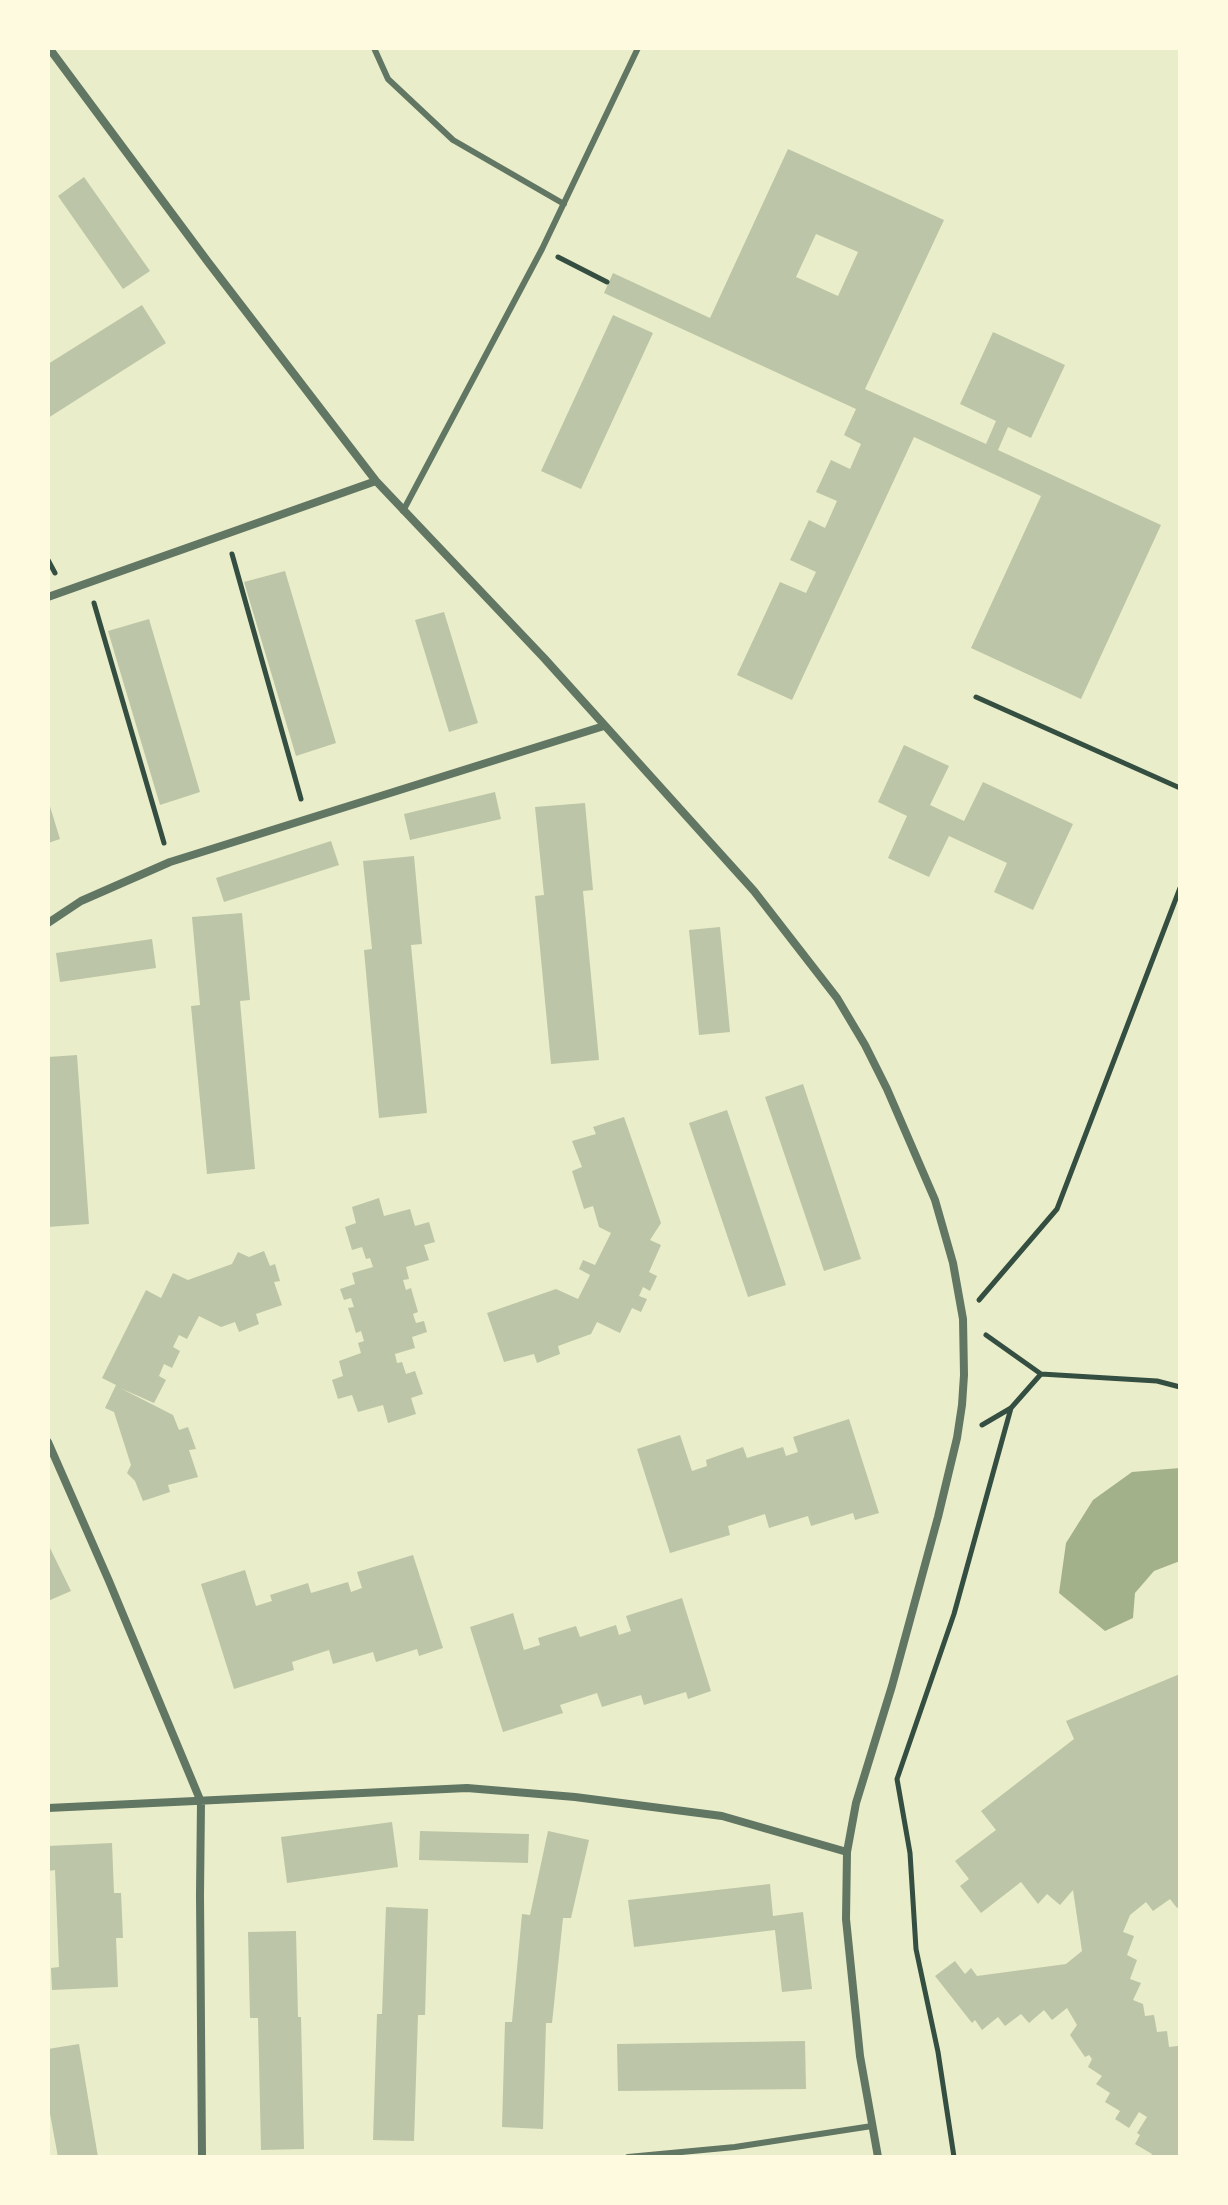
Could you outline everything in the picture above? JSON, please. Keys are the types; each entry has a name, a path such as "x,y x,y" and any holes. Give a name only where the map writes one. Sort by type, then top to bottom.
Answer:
{"street":[{"path":"49,48 376,481 544,658 754,891 837,998 887,1089 935,1200 953,1263 963,1319 964,1375 957,1438 907,1630 856,1803 847,1852 846,1919 860,2056 878,2157"},
{"path":"48,597 376,481"},
{"path":"48,923 81,901 170,862 604,726"},
{"path":"48,1442 201,1802 202,2157"},
{"path":"48,1808 467,1788 722,1816 847,1852"}],"lane":[{"path":"374,48 388,79 453,140 564,204"},
{"path":"403,511 564,204 638,48"},
{"path":"628,2157 735,2147 872,2126"}],"path":[{"path":"584,270 607,282"},
{"path":"226,534 307,819"},
{"path":"88,583 170,862"},
{"path":"976,697 1180,788"},
{"path":"1180,888 1057,1209 963,1319 1041,1374 1157,1381 1180,1387"},
{"path":"957,1438 1011,1408 1041,1374"},
{"path":"954,2157 938,2052 916,1949 910,1853 897,1779 954,1614 1011,1408"}],"shaded area":[{"path":"1180,1468 1180,1561 1154,1571 1135,1593 1133,1618 1105,1631 1059,1593 1066,1543 1093,1500 1132,1472"}],"building":[{"path":"788,149 944,220 865,389 986,444 996,421 960,404 993,332 1065,365 1031,438 1008,427 998,450 1161,525 1081,699 971,648 1041,496 914,437 792,700 737,675 780,582 806,593 816,572 790,560 809,520 825,528 837,501 816,492 831,460 850,469 861,444 844,435 856,409 604,293 613,273 710,318","holes":["816,234 858,252 838,296 796,277"]},
{"path":"84,177 150,271 123,289 58,196"},
{"path":"142,305 166,343 48,418 48,364"},
{"path":"613,315 653,333 581,489 541,471"},
{"path":"285,571 336,743 296,756 244,582"},
{"path":"444,612 478,723 449,732 415,620"},
{"path":"149,619 200,792 160,805 108,631"},
{"path":"904,745 949,766 930,805 964,821 983,782 1073,824 1033,910 994,892 1007,863 949,836 929,877 888,858 907,816 878,802"},
{"path":"495,792 501,819 410,840 404,814"},
{"path":"48,800 60,839 48,843"},
{"path":"585,803 593,890 583,891 599,1060 551,1064 535,896 544,895 535,807"},
{"path":"331,841 339,865 224,902 216,878"},
{"path":"414,856 422,944 411,945 427,1113 379,1118 364,950 372,949 363,861"},
{"path":"242,913 250,1000 240,1001 255,1169 207,1174 191,1006 200,1005 192,917"},
{"path":"720,927 730,1032 699,1035 689,930"},
{"path":"152,939 156,968 60,982 56,953"},
{"path":"77,1055 89,1224 48,1227 48,1057"},
{"path":"803,1084 861,1259 824,1271 765,1097"},
{"path":"727,1110 786,1285 748,1297 689,1123"},
{"path":"624,1117 661,1223 650,1240 661,1245 649,1272 657,1276 650,1291 643,1287 639,1296 647,1299 641,1312 632,1308 620,1333 597,1322 591,1334 558,1346 560,1354 537,1363 534,1354 504,1362 487,1313 556,1289 578,1299 590,1275 579,1269 583,1260 595,1265 611,1233 599,1227 593,1206 584,1209 572,1171 582,1167 572,1141 596,1134 593,1127"},
{"path":"379,1198 384,1216 410,1209 415,1226 429,1222 435,1242 424,1245 429,1260 406,1267 409,1279 403,1280 406,1290 411,1288 418,1312 413,1314 416,1323 424,1321 427,1332 412,1337 415,1348 395,1354 397,1363 402,1362 406,1374 415,1371 423,1394 411,1398 416,1414 388,1423 383,1405 358,1412 352,1395 338,1399 332,1380 343,1376 339,1361 361,1353 358,1343 364,1341 361,1331 356,1333 348,1308 354,1307 351,1298 344,1300 340,1289 355,1284 352,1273 373,1267 362,1247 352,1250 345,1227 356,1223 352,1207"},
{"path":"264,1251 270,1266 275,1264 280,1281 274,1282 282,1305 256,1314 259,1324 239,1332 235,1322 221,1327 199,1316 187,1339 179,1335 173,1347 180,1351 172,1368 164,1364 159,1376 166,1380 154,1403 120,1388 173,1415 179,1430 188,1427 196,1449 189,1450 198,1477 168,1485 170,1492 143,1501 135,1481 127,1473 131,1465 114,1412 105,1408 116,1385 102,1378 146,1290 161,1298 173,1273 188,1280 232,1264 238,1252 249,1257"},
{"path":"849,1419 879,1513 855,1520 853,1513 811,1526 808,1516 769,1528 765,1514 728,1526 730,1535 670,1553 637,1449 680,1435 692,1471 707,1466 706,1460 743,1447 747,1458 783,1447 786,1456 798,1452 793,1437"},
{"path":"48,1544 71,1591 48,1601"},
{"path":"413,1555 443,1648 419,1656 417,1649 376,1662 373,1652 333,1664 329,1650 292,1662 294,1670 234,1689 201,1584 245,1570 256,1606 272,1601 270,1595 308,1583 311,1593 348,1582 351,1592 362,1588 357,1572"},
{"path":"682,1598 711,1691 688,1699 686,1692 644,1705 641,1695 602,1707 597,1693 560,1705 563,1713 503,1732 470,1627 513,1613 524,1650 540,1645 538,1638 576,1626 580,1637 616,1625 619,1635 631,1631 626,1616"},
{"path":"1180,1674 1180,1905 1177,1908 1170,1899 1153,1911 1146,1902 1130,1915 1123,1932 1134,1936 1127,1955 1137,1960 1130,1979 1141,1983 1133,2000 1143,2004 1145,2016 1154,2015 1157,2032 1167,2031 1169,2047 1178,2046 1180,2058 1180,2155 1150,2157 1152,2154 1135,2144 1140,2135 1137,2133 1147,2117 1139,2112 1129,2128 1115,2119 1120,2111 1105,2102 1110,2093 1096,2084 1102,2076 1088,2067 1092,2059 1089,2055 1085,2057 1070,2035 1077,2025 1067,2008 1052,2020 1044,2010 1029,2023 1021,2014 1005,2026 998,2017 982,2030 975,2020 972,2023 935,1976 955,1961 965,1974 971,1968 977,1976 1066,1964 1082,1951 1073,1890 1060,1905 1047,1894 1038,1904 1021,1882 981,1913 960,1886 969,1879 955,1861 996,1830 981,1811 1074,1739 1066,1721"},
{"path":"392,1822 398,1867 287,1883 281,1837"},
{"path":"420,1831 529,1834 528,1863 419,1860"},
{"path":"548,1831 589,1840 571,1918 563,1918 552,2023 546,2023 543,2129 502,2127 505,2022 512,2022 522,1914 530,1915"},
{"path":"112,1843 114,1893 121,1893 123,1938 116,1938 118,1987 52,1990 51,1968 59,1967 55,1870 48,1871 48,1846"},
{"path":"770,1884 773,1916 803,1912 812,1989 782,1992 775,1930 634,1947 628,1900"},
{"path":"386,1907 428,1909 425,2015 418,2015 414,2141 373,2140 377,2014 382,2014"},
{"path":"296,1931 304,2149 261,2150 258,2018 250,2018 248,1932"},
{"path":"805,2041 806,2089 618,2091 617,2044"},
{"path":"79,2044 98,2157 58,2157 48,2103 48,2049"}]}
